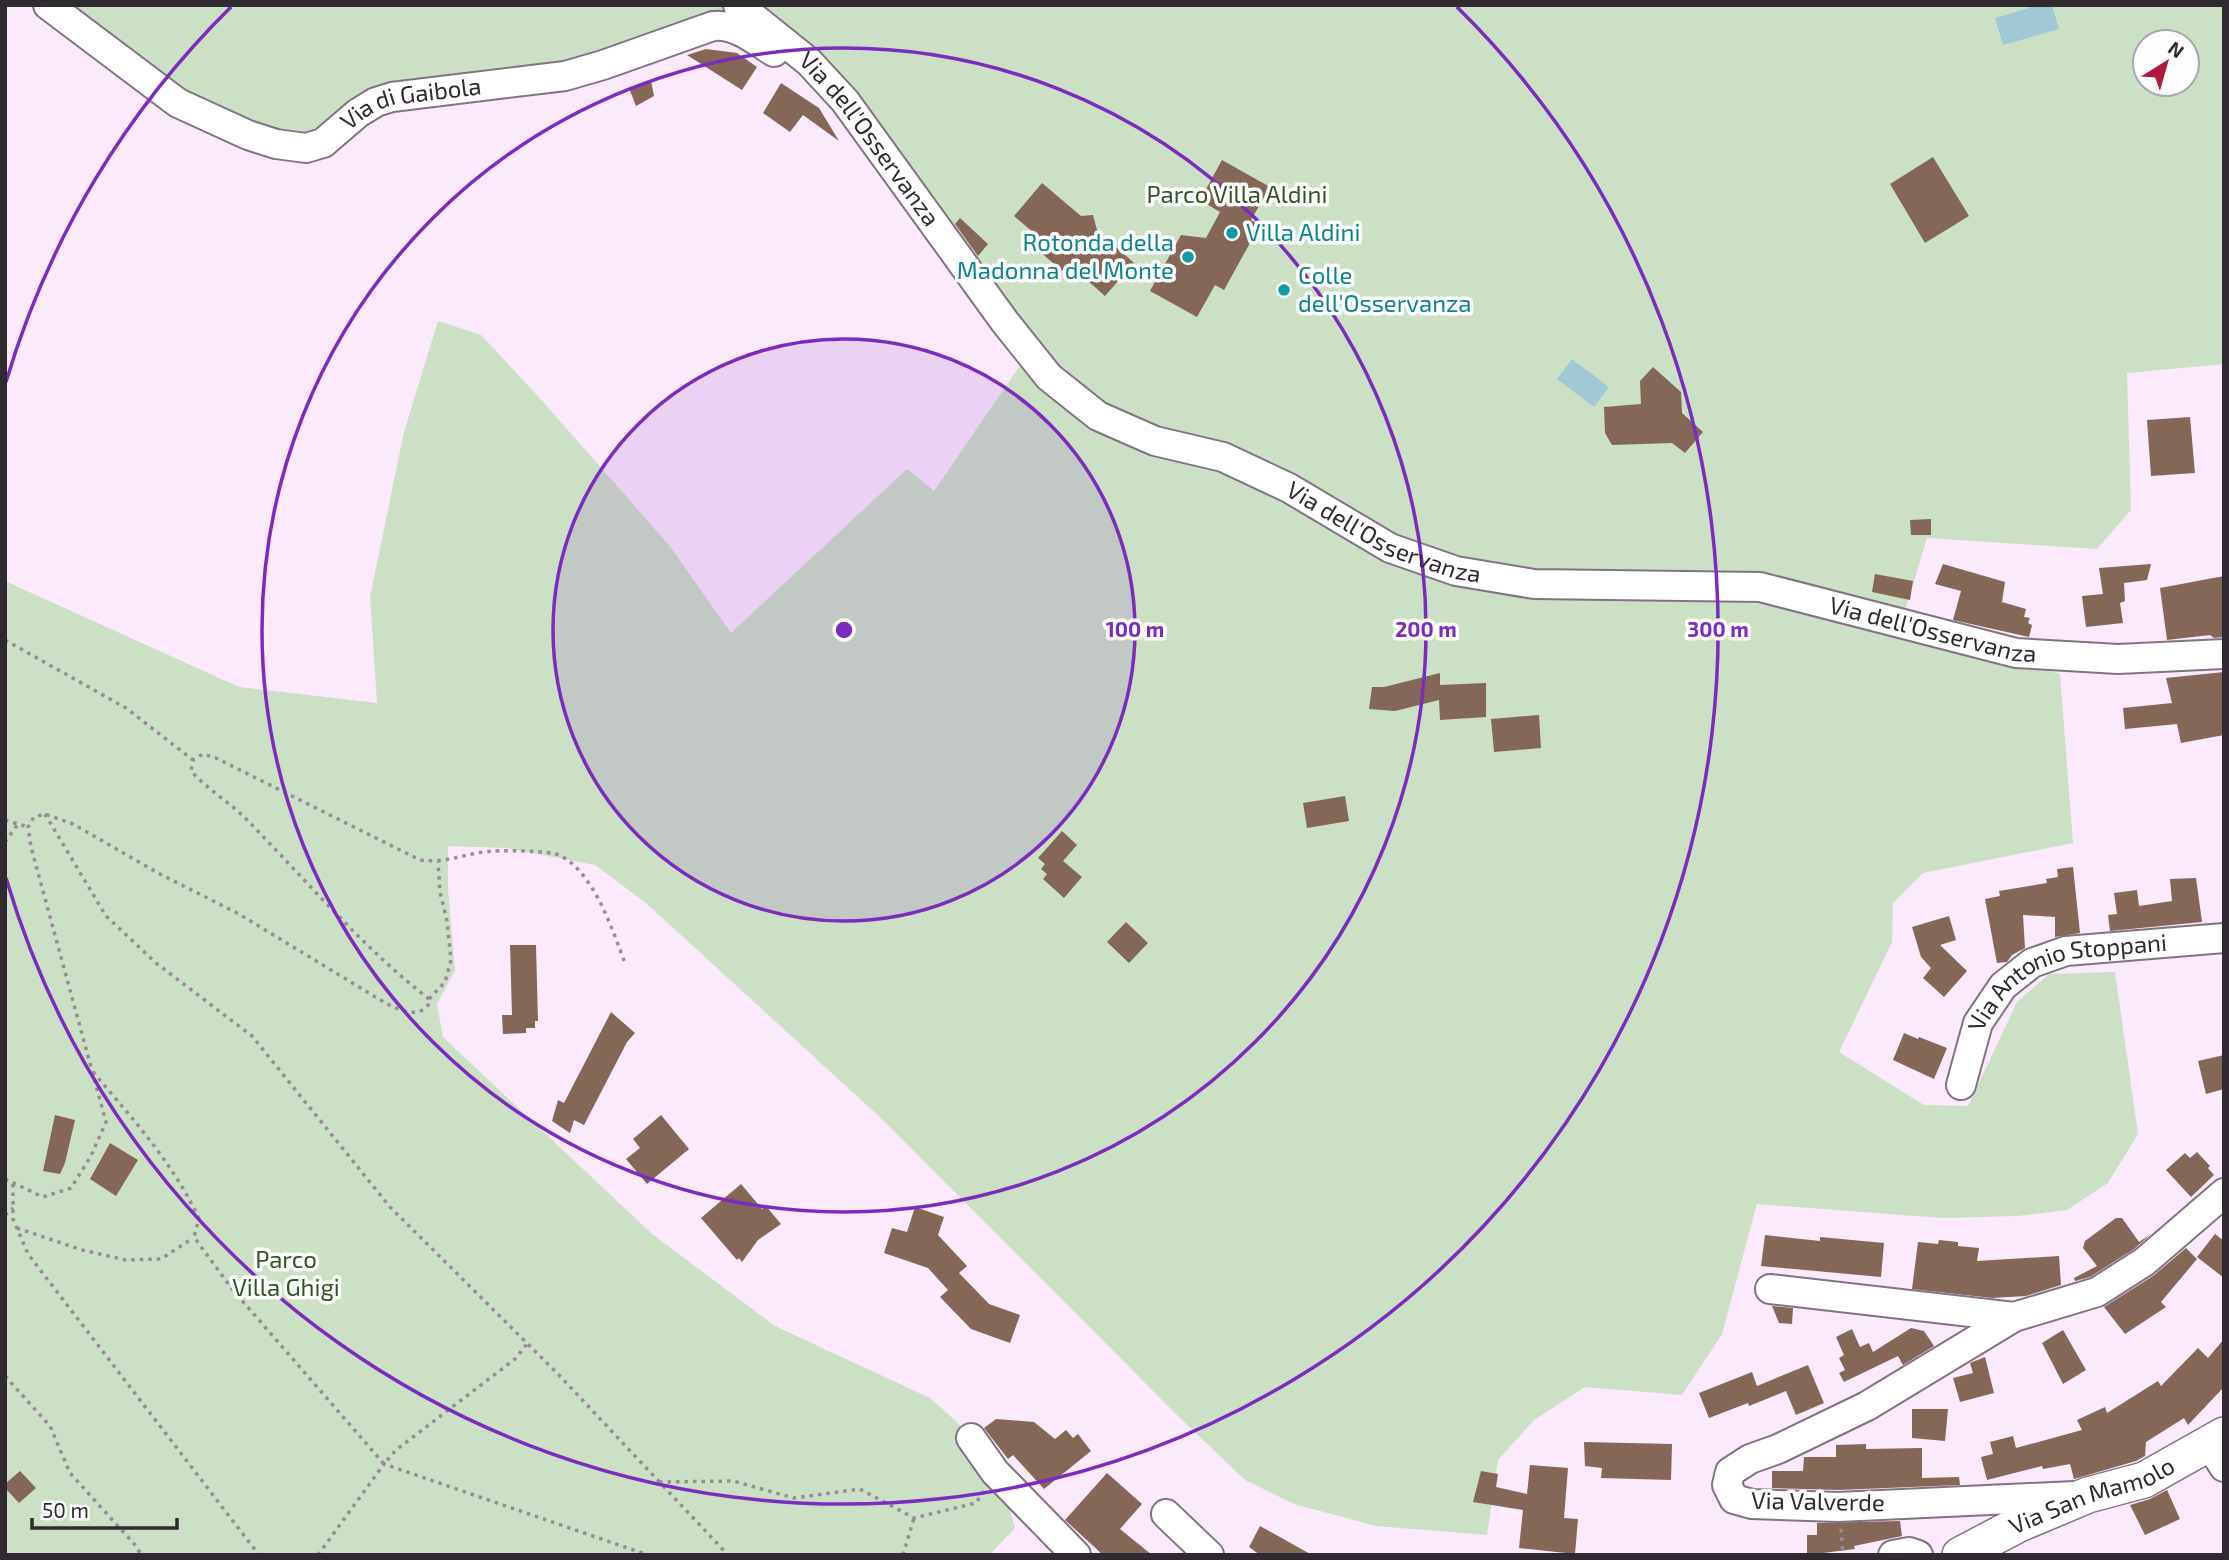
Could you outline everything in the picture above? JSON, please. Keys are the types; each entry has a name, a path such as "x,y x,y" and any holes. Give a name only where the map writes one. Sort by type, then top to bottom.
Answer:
{"main road":[{"name":"Via San Mamolo","path":"1960,1555 2019,1524 2088,1495 2144,1480 2219,1449"}],"street":[{"name":"Via di Gaibola","path":"48,5 178,103 248,135 276,144 306,148 323,143 358,113 376,102 392,97 565,76 723,24 788,60 809,62"},
{"name":"Via dell'Osservanza","path":"738,5 809,62 856,115 1005,322 1049,377 1098,416 1155,441 1223,457 1289,488 1390,548 1457,571 1534,584 1760,587 2016,653 2118,659 2224,654"},
{"name":"Via Antonio Stoppani","path":"1961,1085 1978,1023 2003,986 2032,963 2066,951 2224,938"},
{"name":"Via Valverde","path":"2088,1495 1838,1507 1752,1504 1734,1499 1727,1485 1730,1472 1750,1459 1778,1449 1867,1406 2014,1317 2097,1292 2144,1262 2224,1193"},
{"name":"Via Valverde","path":"1770,1289 2014,1317"},
{"path":"971,1438 995,1472 1076,1555"},
{"path":"1166,1514 1209,1555"},
{"path":"1893,1555 1909,1552 1918,1555"}],"path":[{"path":"5,640 126,708 193,760"},
{"path":"429,999 396,974 231,803 198,779 191,771 193,760 202,754 216,758 420,860 438,862 493,851 558,854 582,874 604,908 625,962"},
{"path":"5,1179 43,1196 71,1188 91,1156 106,1122 30,847 28,827 34,817 45,814 73,824 160,874 239,914 387,1004 410,1013 420,1013 427,1007 429,999 444,982 451,960 438,862"},
{"path":"45,814 106,916 156,963 252,1036 390,1207 527,1344 728,1555"},
{"path":"5,820 28,827"},
{"path":"5,842 18,824"},
{"path":"17,1228 82,1250 126,1260 161,1259 194,1237 199,1219 190,1199 143,1132 92,1071"},
{"path":"13,1184 13,1219 28,1254 259,1555"},
{"path":"5,1215 13,1208"},
{"path":"194,1237 232,1289 384,1464 648,1555"},
{"path":"318,1555 396,1450 515,1359 527,1344"},
{"path":"5,1376 50,1426 70,1474 136,1546 141,1555"},
{"path":"659,1482 733,1481 794,1498 860,1489 914,1518 976,1503 995,1472"},
{"path":"903,1555 914,1518"}],"green space":[{"path":"43,5 2224,5 2224,364 2127,373 2131,510 2097,549 1927,538 1903,617 1902,630 2060,674 2073,843 1923,873 1893,903 1892,942 1839,1052 1924,1105 1968,1106 2017,1002 2049,974 2115,972 2138,1134 2108,1183 2067,1210 2018,1216 1942,1218 1757,1204 1722,1334 1682,1395 1585,1387 1534,1420 1498,1460 1487,1535 1376,1526 1294,1504 1245,1480 883,1120 646,903 595,865 506,848 448,846 448,889 455,970 437,1004 443,1037 652,1234 775,1326 930,1398 958,1423 1006,1496 1015,1528 989,1555 5,1555 5,581 239,687 377,703 370,597 404,432 438,321 481,335 669,545 731,633 907,469 934,491 1028,354 845,101 734,25 349,112 312,146 192,104"}],"water":[{"path":"2038,5 2052,5 2059,29 2003,45 1995,18"},
{"path":"1572,359 1609,387 1594,407 1557,379"}],"building":[{"path":"706,49 737,53 757,67 742,90 687,55"},
{"path":"651,81 654,96 636,106 629,88"},
{"path":"781,83 819,108 839,141 803,115 790,132 763,113"},
{"path":"1933,157 1969,216 1925,243 1890,184"},
{"name":"Villa Aldini","path":"1222,160 1270,187 1251,220 1260,225 1224,290 1215,285 1197,317 1150,291 1181,235 1206,238 1220,212 1200,200"},
{"path":"1042,183 1081,216 1093,215 1097,230 1134,263 1105,296 1070,265 1064,272 1041,253 1048,245 1014,216"},
{"path":"960,218 988,244 978,256 955,224"},
{"path":"1653,367 1681,392 1682,413 1703,432 1685,453 1672,443 1612,445 1605,433 1604,407 1641,404 1640,381"},
{"path":"2190,417 2195,473 2151,476 2147,420"},
{"path":"1931,519 1931,535 1911,535 1910,520"},
{"path":"1943,564 2005,582 2002,602 2026,609 2024,617 2030,618 2028,623 2032,625 2029,637 1953,620 1961,591 1935,584"},
{"path":"2151,564 2147,580 2124,583 2125,601 2120,603 2123,623 2086,627 2082,596 2103,594 2099,568"},
{"path":"1875,574 1913,581 1910,600 1872,592"},
{"path":"2224,576 2224,637 2214,638 2210,635 2167,640 2160,588"},
{"path":"2224,672 2224,735 2181,743 2177,724 2125,729 2123,708 2172,703 2166,678"},
{"path":"1440,673 1440,685 1486,683 1486,717 1440,720 1439,700 1395,711 1369,709 1372,687 1384,687"},
{"path":"1539,715 1541,748 1494,752 1491,719"},
{"path":"1345,796 1349,821 1307,828 1303,803"},
{"path":"1062,831 1077,845 1063,861 1082,877 1064,898 1043,879 1047,874 1041,869 1045,864 1038,858"},
{"path":"2073,867 2080,933 2055,937 2055,917 2023,915 2025,948 2012,955 2007,962 1997,963 1985,899 2000,896 1999,891 2047,883 2046,879 2058,877 2057,869"},
{"path":"2196,878 2202,922 2110,931 2108,915 2117,914 2114,893 2137,890 2139,906 2172,901 2170,879"},
{"path":"1949,916 1956,940 1940,945 1967,971 1944,997 1923,978 1931,968 1921,957 1912,927"},
{"path":"1126,922 1148,943 1129,963 1107,942"},
{"path":"510,945 536,945 538,1021 535,1021 535,1028 526,1028 526,1033 503,1034 502,1015 512,1015"},
{"path":"611,1012 635,1033 627,1042 584,1125 574,1120 570,1133 552,1121 558,1100 564,1103"},
{"path":"1904,1033 1947,1048 1934,1079 1893,1060"},
{"path":"2224,1055 2224,1089 2206,1094 2198,1061"},
{"path":"55,1115 75,1120 60,1174 43,1171"},
{"path":"661,1115 689,1149 647,1184 626,1159 640,1148 633,1139"},
{"path":"110,1143 138,1160 116,1196 90,1179"},
{"path":"2197,1152 2210,1166 2208,1168 2214,1175 2191,1197 2166,1170 2185,1153 2190,1158"},
{"path":"741,1184 762,1209 766,1206 781,1224 758,1240 742,1262 739,1258 737,1260 701,1218"},
{"path":"915,1207 944,1217 938,1235 967,1266 959,1273 989,1304 1020,1315 1010,1343 971,1329 940,1297 948,1290 928,1268 884,1253 892,1228 907,1232"},
{"path":"2116,1218 2122,1218 2139,1242 2151,1234 2134,1249 2090,1277 2075,1281 2074,1278 2097,1266 2083,1248 2085,1241"},
{"path":"2215,1234 2224,1241 2224,1278 2197,1257"},
{"path":"1765,1235 1820,1241 1820,1237 1884,1243 1881,1277 1761,1266"},
{"path":"1939,1240 1958,1242 1958,1246 1979,1248 1977,1261 2059,1256 2061,1285 2026,1296 1992,1298 1912,1289 1918,1242 1938,1244"},
{"path":"2186,1248 2197,1259 2161,1302 2166,1307 2125,1334 2104,1307 2153,1276"},
{"path":"1772,1306 1793,1308 1792,1324 1779,1323"},
{"path":"1911,1328 1924,1331 1934,1346 1903,1365 1898,1356 1844,1382 1839,1373 1845,1370 1839,1358 1844,1355 1836,1337 1852,1329 1860,1347 1869,1343 1873,1352"},
{"path":"2063,1330 2086,1370 2063,1384 2042,1343"},
{"path":"2224,1339 2224,1387 2188,1425 2184,1418 2146,1442 2145,1456 2074,1479 2070,1464 2043,1469 2042,1466 1987,1480 1981,1457 1993,1454 1990,1442 2013,1436 2016,1448 2082,1430 2077,1420 2105,1407 2107,1413 2158,1381 2161,1386 2198,1348 2208,1358"},
{"path":"1985,1357 1994,1393 1960,1402 1953,1378 1973,1373 1970,1363"},
{"path":"1808,1365 1824,1403 1796,1415 1786,1391 1709,1418 1699,1393 1752,1372 1757,1386"},
{"path":"1912,1409 1948,1409 1945,1441 1912,1438"},
{"path":"996,1419 1034,1422 1055,1439 1066,1430 1073,1438 1078,1434 1091,1451 1044,1489 1013,1455 1008,1459 984,1428"},
{"path":"1584,1442 1672,1444 1671,1480 1601,1478 1602,1468 1585,1466"},
{"path":"1866,1444 1866,1449 1922,1448 1922,1478 1959,1477 1960,1485 1838,1490 1772,1488 1772,1471 1803,1471 1804,1457 1836,1457 1836,1445"},
{"path":"1530,1465 1568,1468 1564,1518 1578,1519 1575,1554 1519,1548 1523,1510 1473,1502 1481,1471 1498,1474 1496,1487 1527,1494"},
{"path":"20,1471 36,1488 19,1503 5,1488 5,1484"},
{"path":"1107,1473 1142,1504 1120,1529 1152,1555 1103,1555 1065,1520"},
{"path":"2167,1490 2180,1519 2145,1535 2130,1505"},
{"path":"1900,1521 1902,1536 1854,1546 1855,1549 1807,1555 1807,1535 1817,1535 1817,1523"},
{"path":"1260,1526 1312,1555 1260,1555 1249,1547"}],"place":[{"name":"Villa Aldini","path":"1232,233"},
{"name":"Rotonda della Madonna del Monte","path":"1188,257"},
{"name":"Colle dell'Osservanza","path":"1284,290"}],"park label":[{"name":"Parco Villa Aldini","path":"1237,195"},
{"name":"Parco Villa Ghigi","path":"286,1274"}]}
